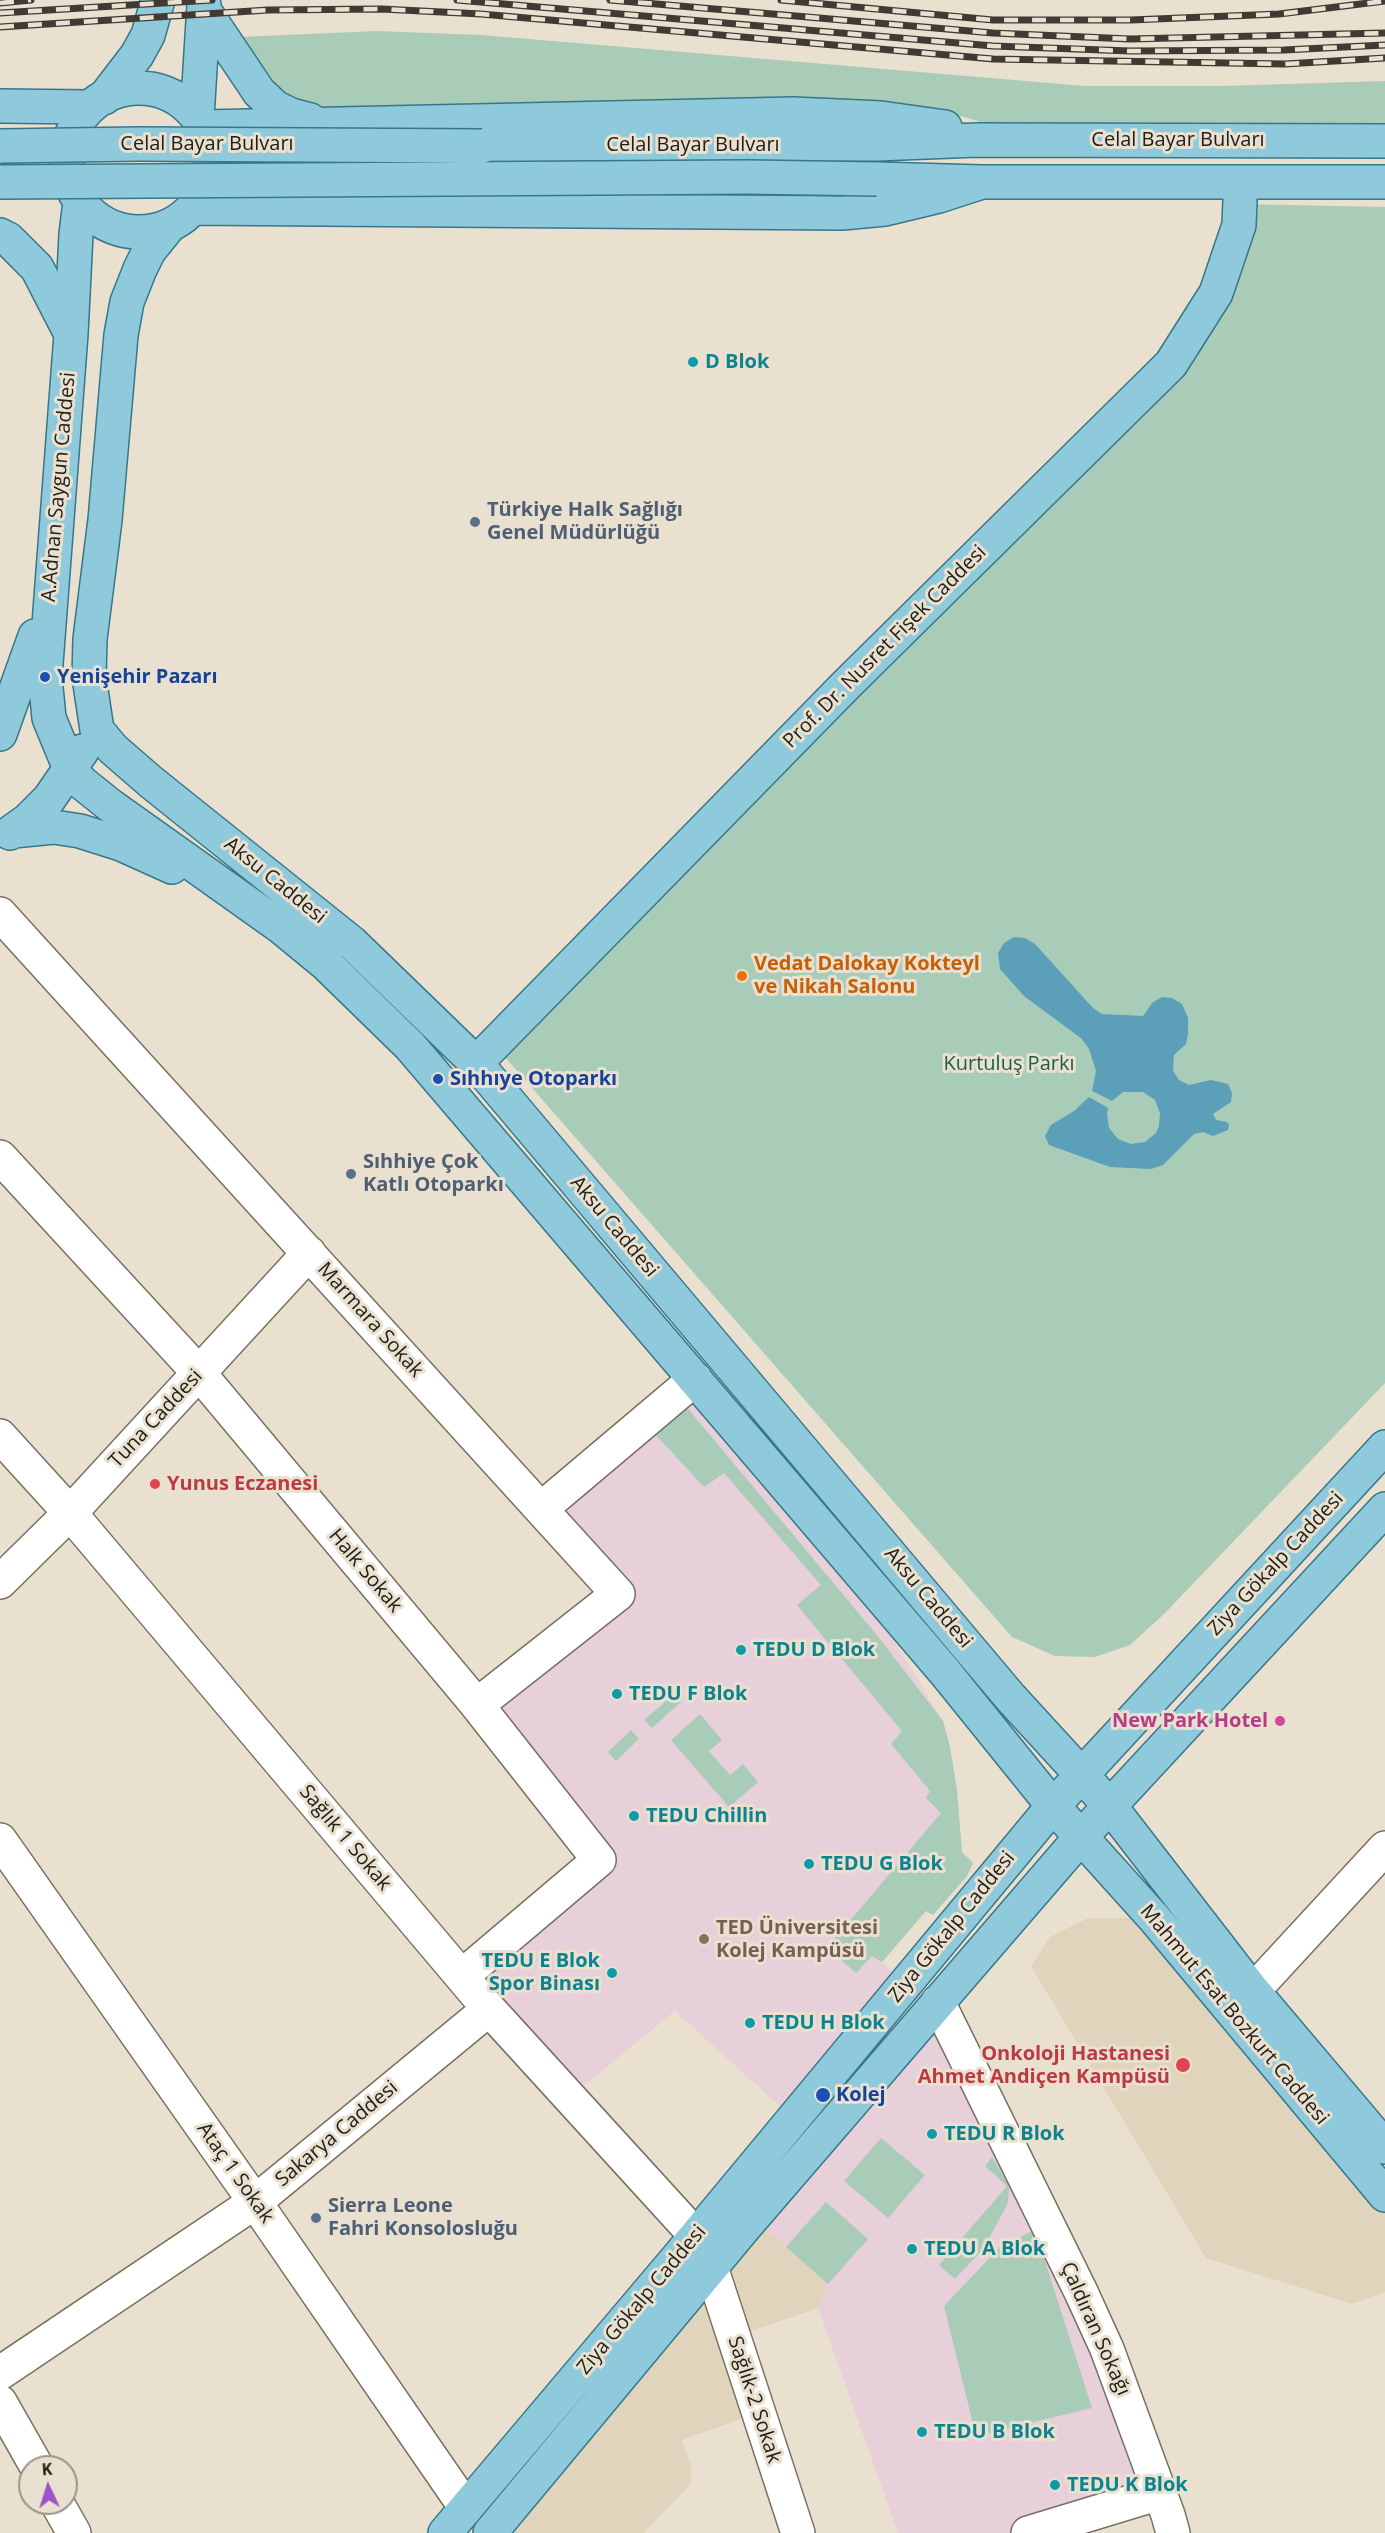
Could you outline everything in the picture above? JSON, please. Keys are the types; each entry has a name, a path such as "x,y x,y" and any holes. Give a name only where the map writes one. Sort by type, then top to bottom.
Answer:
{"main road":[{"path":"158,0 148,35 137,55 96,102 71,136 67,153 72,187 81,202 105,224 121,230 154,231 182,217 842,213 885,209 939,196 982,182"},
{"path":"201,122 204,5"},
{"path":"204,5 247,75 275,106 291,115 326,125"},
{"path":"0,106 96,102 120,91 137,88 154,89 171,95 185,104 201,122 210,143 211,171 202,196 149,251 127,302 121,335 105,520 90,639 89,677 97,730 49,799 7,835"},
{"path":"201,122 326,125 841,115 932,124 964,133 978,140"},
{"name":"Celal Bayar Bulvarı","path":"0,146 876,144 978,140 1385,141"},
{"name":"Celal Bayar Bulvarı","path":"0,182 747,177 982,182 1385,182"},
{"name":"Prof. Dr. Nusret Fişek Caddesi","path":"476,1063 845,686 1171,364 1216,293 1239,225 1240,200"},
{"name":"A.Adnan Saygun Caddesi","path":"70,769 56,740 46,698 45,656 72,334 76,234 81,202"},
{"path":"0,235 8,239 37,268 72,334"},
{"path":"0,734 10,675 51,586"},
{"name":"Aksu Caddesi","path":"97,730 112,749 151,782 352,943 476,1063 1011,1698 1110,1806"},
{"name":"Aksu Caddesi","path":"70,769 81,782 111,806 281,927 326,964 410,1046 944,1671 1080,1838"},
{"path":"7,835 54,827 94,835 121,844 240,898"},
{"name":"Ziya Gökalp Caddesi","path":"445,2533 696,2236 1053,1806 1385,1447"},
{"name":"Ziya Gökalp Caddesi","path":"490,2533 711,2267 1080,1838 1385,1509"},
{"name":"Mahmut Esat Bozkurt Caddesi","path":"1110,1806 1253,1991 1385,2147"},
{"name":"Mahmut Esat Bozkurt Caddesi","path":"1080,1838 1154,1918 1385,2195"}],"street":[{"name":"Marmara Sokak","path":"0,914 618,1594 477,1705"},
{"name":"Halk Sokak","path":"0,1157 199,1373 477,1705 599,1860 462,1976"},
{"name":"Tuna Caddesi","path":"0,1582 70,1513 309,1253"},
{"path":"541,1509 695,1379"},
{"name":"Sağlık 1 Sokak","path":"0,1436 70,1513 489,2008 696,2236"},
{"name":"Ataç 1 Sokak","path":"0,1840 255,2202 466,2508"},
{"path":"1253,1991 1385,1848"},
{"name":"Çaldıran Sokağı","path":"938,2002 1086,2301 1107,2349 1173,2533"},
{"name":"Sakarya Caddesi","path":"0,2373 255,2202 489,2008"},
{"name":"Sağlık-2 Sokak","path":"711,2267 798,2533"},
{"path":"0,2402 30,2455"},
{"path":"1028,2533 1160,2493"},
{"path":"64,2515 74,2533"}],"shaded area":[{"name":"TED Üniversitesi Kolej Kampüsü","path":"695,1379 832,1540 943,1721 957,1790 962,1852 973,1863 967,1876 933,1915 926,1911 882,1962 906,1983 928,1996 1071,2295 1152,2500 1051,2533 898,2533 818,2308 825,2295 825,2281 766,2229 931,2036 919,2004 899,1992 794,2119 675,2011 570,2097 462,1976 599,1860 477,1705 618,1594 541,1509"},
{"name":"Onkoloji Hastanesi Ahmet Andiçen Kampüsü","path":"1088,1918 1154,1918 1385,2195 1385,2292 1352,2304 1206,2258 1031,1966 1050,1937"},
{"path":"743,2229 757,2240 766,2229 825,2281 825,2295 818,2308 734,2337 758,2413 682,2440 691,2465 691,2484 643,2533 490,2533"}],"green space":[{"path":"376,31 482,35 1085,86 1222,86 1385,81 1385,129 991,129 978,121 946,112 340,113 304,103 289,95 273,80 239,37"},
{"name":"Kurtuluş Parkı","path":"1240,204 1385,207 1385,1383 1164,1614 1130,1645 1095,1657 1055,1656 1012,1637 505,1057 1171,364"},
{"path":"685,1405 876,1634 943,1721 957,1790 962,1852 973,1863 967,1876 933,1915 926,1911 882,1962 872,1956 856,1973 827,1948 941,1813 926,1798 930,1791 891,1744 902,1731 797,1605 821,1585 724,1473 704,1487 654,1433"},
{"path":"674,1694 681,1702 652,1728 644,1720"},
{"path":"700,1714 722,1740 709,1751 730,1775 743,1764 758,1782 729,1807 671,1740"},
{"path":"631,1730 639,1739 616,1761 608,1752"},
{"path":"881,2138 925,2175 888,2218 844,2181"},
{"path":"992,2157 1009,2185 1008,2203 984,2248 955,2279 939,2265 1007,2186 985,2166"},
{"path":"826,2202 868,2239 828,2284 786,2247"},
{"path":"1035,2230 1092,2408 976,2436 944,2306 1002,2245"}],"water":[{"path":"1014,937 1025,938 1035,944 1093,1008 1102,1014 1143,1016 1152,1003 1162,997 1172,998 1182,1004 1188,1018 1188,1034 1186,1044 1174,1055 1173,1071 1179,1080 1189,1085 1211,1080 1228,1084 1232,1093 1231,1102 1213,1114 1216,1120 1227,1122 1228,1130 1213,1136 1203,1132 1194,1134 1163,1165 1151,1169 1110,1167 1049,1145 1045,1136 1051,1125 1074,1111 1089,1097 1108,1108 1109,1128 1118,1139 1131,1144 1145,1142 1156,1133 1160,1113 1155,1100 1143,1092 1123,1092 1112,1101 1092,1091 1096,1071 1089,1049 1082,1039 1024,996 1000,969 998,953 1004,943"}],"railway":[{"path":"0,3 31,0"},
{"path":"0,13 212,0"},
{"path":"457,0 993,46 1130,51 1284,50 1385,45"},
{"path":"610,0 993,33 1130,39 1385,33"},
{"path":"781,0 993,20 1131,20 1279,14 1385,1"},
{"path":"0,27 268,10 382,9 481,14 993,59 1285,64 1385,58"}],"place":[{"name":"D Blok","path":"693,362"},
{"name":"Türkiye Halk Sağlığı Genel Müdürlüğü","path":"475,522"},
{"name":"Yenişehir Pazarı","path":"45,677"},
{"name":"Vedat Dalokay Kokteyl ve Nikah Salonu","path":"742,976"},
{"name":"Sıhhıye Otoparkı","path":"438,1079"},
{"name":"Sıhhiye Çok Katlı Otoparkı","path":"351,1174"},
{"name":"Yunus Eczanesi","path":"155,1484"},
{"name":"TEDU D Blok","path":"741,1650"},
{"name":"TEDU F Blok","path":"617,1694"},
{"name":"New Park Hotel","path":"1280,1721"},
{"name":"TEDU Chillin","path":"634,1816"},
{"name":"TEDU G Blok","path":"809,1864"},
{"name":"TED Üniversitesi Kolej Kampüsü","path":"704,1939"},
{"name":"TEDU E Blok Spor Binası","path":"612,1973"},
{"name":"TEDU H Blok","path":"750,2023"},
{"name":"Onkoloji Hastanesi Ahmet Andiçen Kampüsü","path":"1183,2065"},
{"name":"Kolej","path":"823,2095"},
{"name":"TEDU R Blok","path":"932,2134"},
{"name":"Sierra Leone Fahri Konsolosluğu","path":"316,2218"},
{"name":"TEDU A Blok","path":"912,2249"},
{"name":"TEDU B Blok","path":"922,2432"},
{"name":"TEDU K Blok","path":"1055,2485"}]}
